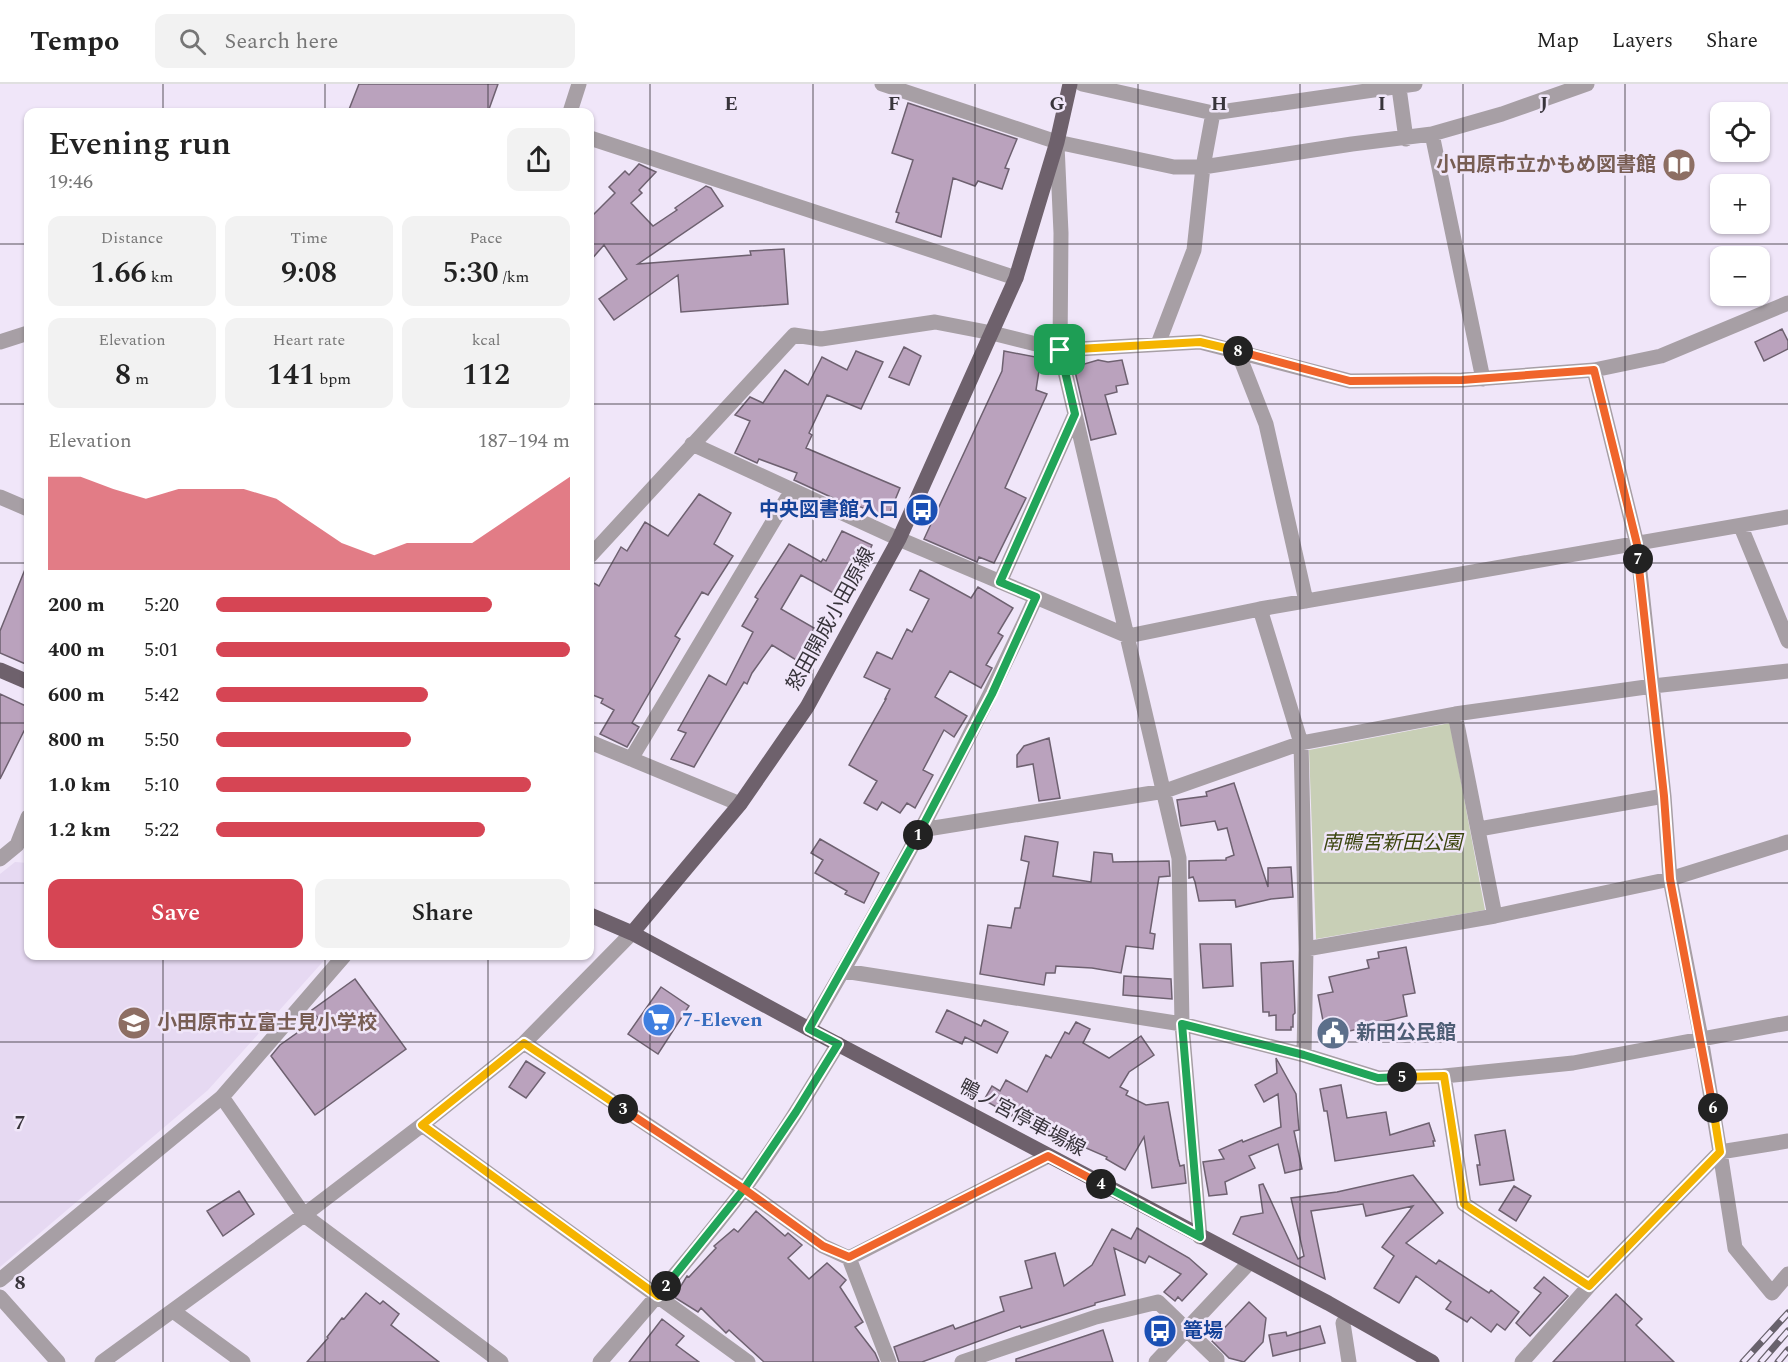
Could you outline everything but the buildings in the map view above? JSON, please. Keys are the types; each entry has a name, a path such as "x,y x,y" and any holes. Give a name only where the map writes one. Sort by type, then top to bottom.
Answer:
{"main road":[{"name":"怒田開成小田原線","path":"632,933 740,804 807,707 899,539 1016,278 1057,142 1070,84"},
{"path":"0,670 24,680"},
{"name":"鴨ノ宮停車場線","path":"594,917 632,933 1432,1362"}],"street":[{"path":"571,108 579,84"},
{"path":"882,84 1057,142 1174,167 1203,167 1432,134 1502,114 1579,85"},
{"path":"1082,84 1213,113 1400,88 1415,84"},
{"path":"1400,88 1406,139"},
{"path":"1158,344 1194,250 1203,167 1213,113"},
{"path":"1432,134 1483,378"},
{"path":"594,139 1016,278"},
{"path":"1057,142 1061,233 1060,350 1179,858 1182,1024 1200,1237"},
{"path":"594,552 794,336 821,339 935,322 1060,350 1200,342 1350,381 1483,378 1594,370 1661,356 1788,303"},
{"path":"0,342 24,334"},
{"path":"1237,350 1266,424 1306,601"},
{"path":"1594,370 1637,544 1664,796 1670,879 1701,1038 1735,1248 1772,1293 1788,1274"},
{"path":"1000,582 1075,414"},
{"path":"692,444 899,539 1128,636 1260,609 1788,517"},
{"path":"631,759 792,490"},
{"path":"0,497 24,507"},
{"path":"1741,526 1788,641"},
{"path":"809,1029 844,971 921,830 992,694 1036,597"},
{"path":"1260,609 1301,743 1306,949 1304,1055"},
{"path":"921,830 1164,791 1301,743 1455,714 1653,686 1788,671"},
{"path":"1455,714 1495,916"},
{"path":"594,743 740,804"},
{"path":"1479,829 1664,796"},
{"path":"1306,949 1495,916 1670,879 1788,842"},
{"path":"0,844 23,846"},
{"path":"0,859 23,846"},
{"path":"102,1362 304,1215 524,1043 632,933"},
{"path":"0,1280 222,1097 341,960"},
{"path":"844,971 1182,1024 1304,1055 1378,1078 1444,1076 1573,1063 1788,1022"},
{"path":"524,1043 744,1189 823,1246 849,1257 889,1362"},
{"path":"600,1362 658,1296 744,1189 838,1044"},
{"path":"1444,1076 1464,1204 1589,1286"},
{"path":"222,1097 304,1215 501,1362"},
{"path":"422,1125 748,1362"},
{"path":"1522,1362 1589,1286 1720,1152 1788,1141"},
{"path":"849,1257 1048,1156"},
{"path":"1156,1362 1249,1263"},
{"path":"0,1297 58,1362"},
{"path":"962,1362 1096,1317 1158,1302 1217,1362"},
{"path":"173,1311 243,1362"},
{"path":"1349,1316 1343,1323 1349,1362"}],"shaded area":[{"name":"小田原市立富士見小学校","path":"15,862 24,863 24,960 324,960 208,1090 0,1267 0,874"}],"green space":[{"name":"南鴨宮新田公園","path":"1450,723 1485,910 1316,939 1309,750"}],"railway":[{"path":"1743,1362 1788,1313"},
{"path":"1761,1362 1788,1331"},
{"path":"1778,1362 1788,1350"}],"place":[{"name":"小田原市立かもめ図書館","path":"1679,165"},
{"name":"中央図書館入口","path":"922,510"},
{"name":"7-Eleven","path":"659,1020"},
{"name":"小田原市立富士見小学校","path":"134,1023"},
{"name":"新田公民館","path":"1333,1033"},
{"name":"篭場","path":"1160,1331"}],"route":[{"path":"1060,350 1075,414 1000,582 1036,597 992,694 921,830 844,971 809,1029 838,1044 744,1189 658,1296 422,1125 524,1043 744,1189 823,1246 849,1257 1048,1156 1200,1237 1182,1024 1304,1055 1378,1078 1444,1076 1464,1204 1589,1286 1720,1152 1701,1038 1670,879 1664,796 1637,544 1594,370 1462,380 1350,381 1200,342 1060,350"}]}
